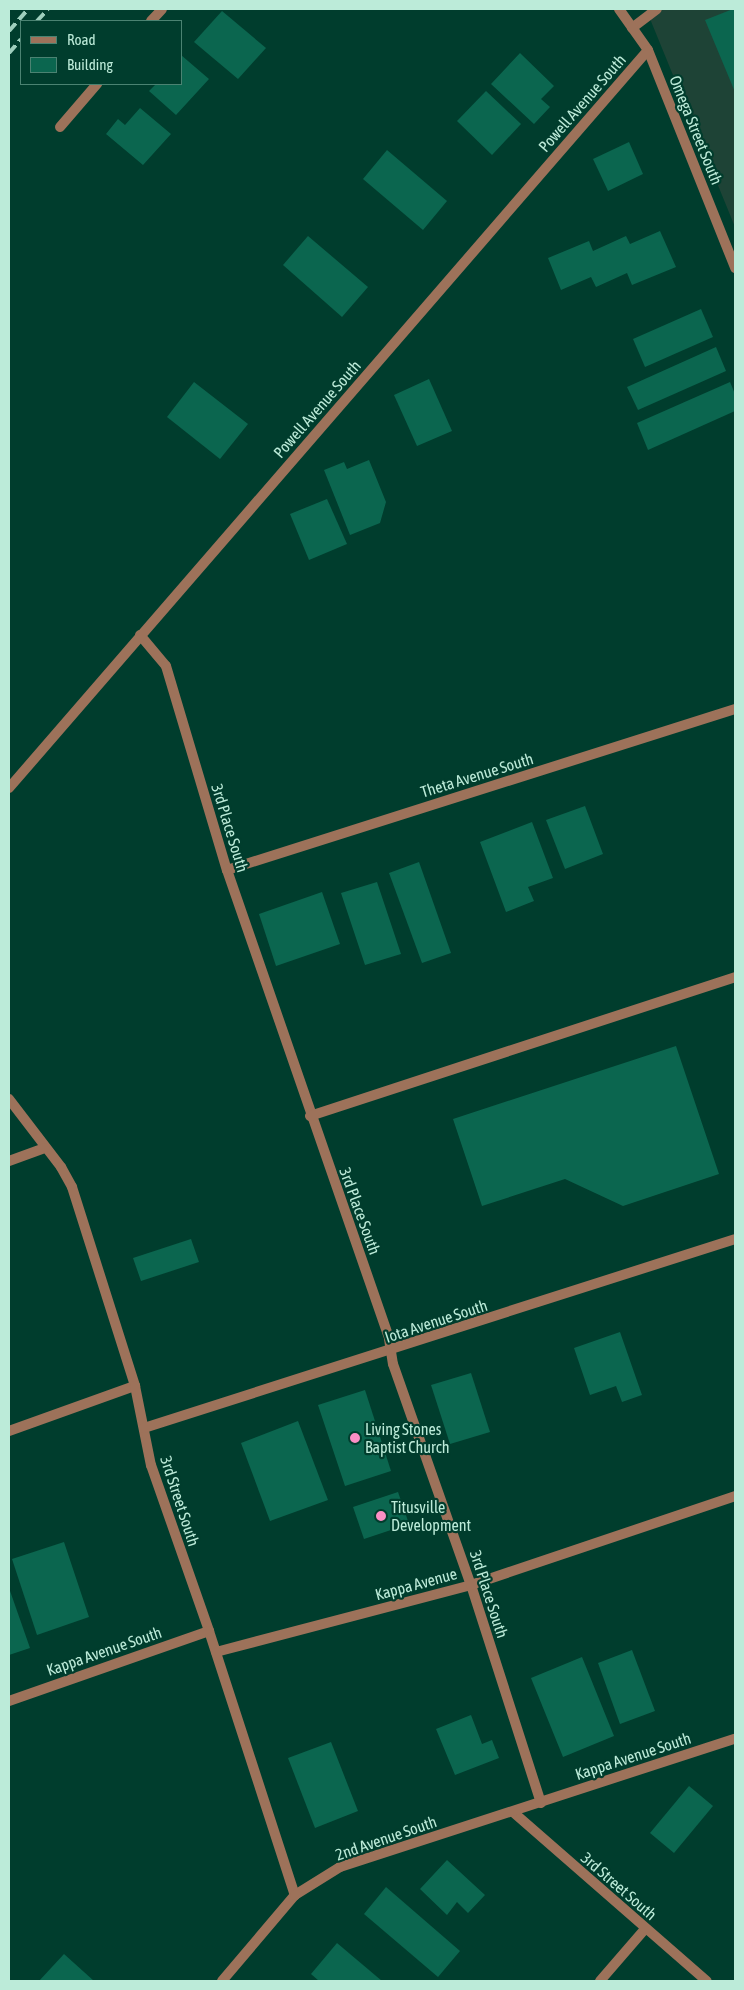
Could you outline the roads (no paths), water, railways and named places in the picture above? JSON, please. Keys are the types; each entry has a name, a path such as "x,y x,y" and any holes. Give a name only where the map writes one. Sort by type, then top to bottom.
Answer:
{"street":[{"path":"152,20 162,9"},
{"name":"Omega Street South","path":"619,9 648,50 735,268"},
{"path":"632,28 657,9"},
{"name":"Powell Avenue South","path":"9,788 648,50"},
{"path":"60,127 97,85"},
{"name":"3rd Place South","path":"140,635 166,666 227,870 310,1116 389,1339 390,1351 471,1585 541,1802"},
{"name":"Theta Avenue South","path":"227,870 735,709"},
{"path":"310,1116 735,977"},
{"name":"3rd Street South","path":"9,1099 45,1148 61,1166 72,1187 135,1386 150,1465 209,1630 295,1896"},
{"path":"9,1161 45,1148"},
{"name":"Iota Avenue South","path":"144,1428 390,1351 735,1238"},
{"path":"9,1431 135,1386"},
{"name":"Kappa Avenue","path":"216,1652 471,1585 735,1496"},
{"name":"Kappa Avenue South","path":"9,1701 209,1630"},
{"name":"Kappa Avenue South","path":"541,1802 735,1739"},
{"name":"2nd Avenue South","path":"222,1981 295,1896 340,1867 541,1802"},
{"name":"3rd Street South","path":"513,1812 645,1929 707,1981"},
{"path":"600,1981 645,1929"}],"railway":[{"path":"9,31 28,9"},
{"path":"38,20 48,9"},
{"path":"9,53 20,40"}],"place":[{"name":"Living Stones Baptist Church","path":"355,1438"},
{"name":"Titusville Development","path":"381,1516"}]}
